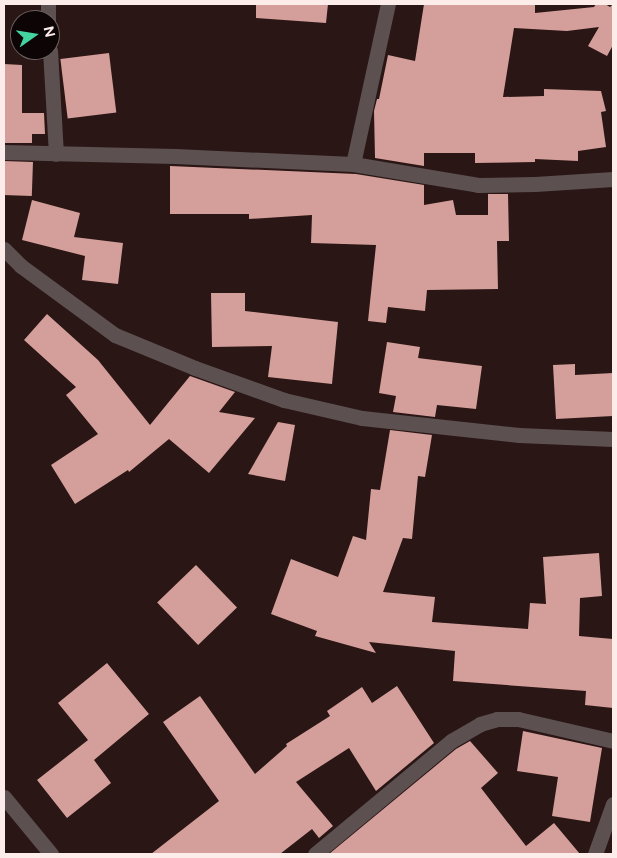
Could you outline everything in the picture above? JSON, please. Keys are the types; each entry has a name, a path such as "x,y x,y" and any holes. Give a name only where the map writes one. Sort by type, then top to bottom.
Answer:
{"street":[{"path":"353,164 388,4"},
{"path":"51,60 56,154"},
{"path":"4,152 175,156 353,164 478,184 544,184 613,179"},
{"path":"4,249 21,266 115,334 195,368 284,400 362,418 519,435 613,439"},
{"path":"315,854 451,741 480,724 497,720 518,719 613,741"},
{"path":"4,797 51,854"},
{"path":"595,854 613,804"}],"building":[{"path":"256,4 328,4 326,23 256,18"},
{"path":"424,4 535,4 535,13 594,7 596,4 605,4 610,7 613,4 613,45 607,56 588,46 599,27 567,31 514,28 503,97 544,96 544,89 601,91 606,111 601,112 606,147 578,151 578,161 535,159 535,162 475,163 475,153 424,153 424,166 375,158 374,111 377,99 379,99 388,55 415,61"},
{"path":"109,53 116,113 68,119 60,59"},
{"path":"4,64 22,65 22,113 44,113 45,134 32,134 32,143 4,143"},
{"path":"4,161 33,162 32,196 4,195"},
{"path":"170,166 356,174 424,185 424,205 453,200 456,215 488,215 488,194 508,194 509,241 497,241 498,289 427,290 425,311 388,307 386,323 368,321 376,245 311,243 312,215 249,219 249,214 170,214"},
{"path":"32,200 80,213 74,237 123,243 118,284 82,280 85,256 22,240"},
{"path":"211,293 245,293 245,311 338,322 332,384 268,377 272,346 212,347"},
{"path":"47,314 98,360 150,425 190,376 235,392 219,412 255,418 209,473 169,439 129,472 128,470 75,504 51,465 98,434 66,395 76,387 24,340"},
{"path":"387,342 420,347 418,358 482,366 476,409 437,405 435,417 393,412 396,396 379,393"},
{"path":"575,364 575,375 613,373 613,416 556,419 553,365"},
{"path":"278,422 295,425 285,481 248,474"},
{"path":"390,430 432,435 425,477 418,476 412,539 403,538 383,592 435,597 432,622 528,629 530,603 546,604 543,557 599,553 602,596 580,598 579,636 613,639 613,708 585,705 586,691 453,681 455,651 369,642 376,653 315,636 317,631 271,614 291,559 338,577 353,536 366,540 371,489 380,490"},
{"path":"196,565 237,607 198,645 157,603"},
{"path":"107,663 149,714 94,760 111,783 67,818 37,780 88,740 58,703"},
{"path":"397,686 434,743 376,791 349,748 296,782 333,826 319,838 312,829 280,854 151,854 219,801 163,722 200,696 255,774 287,746 286,744 330,716 327,711 362,687 372,703"},
{"path":"523,731 602,748 590,822 552,816 558,777 517,771"},
{"path":"470,741 498,773 481,788 526,846 554,823 580,854 329,854 456,749"}]}
